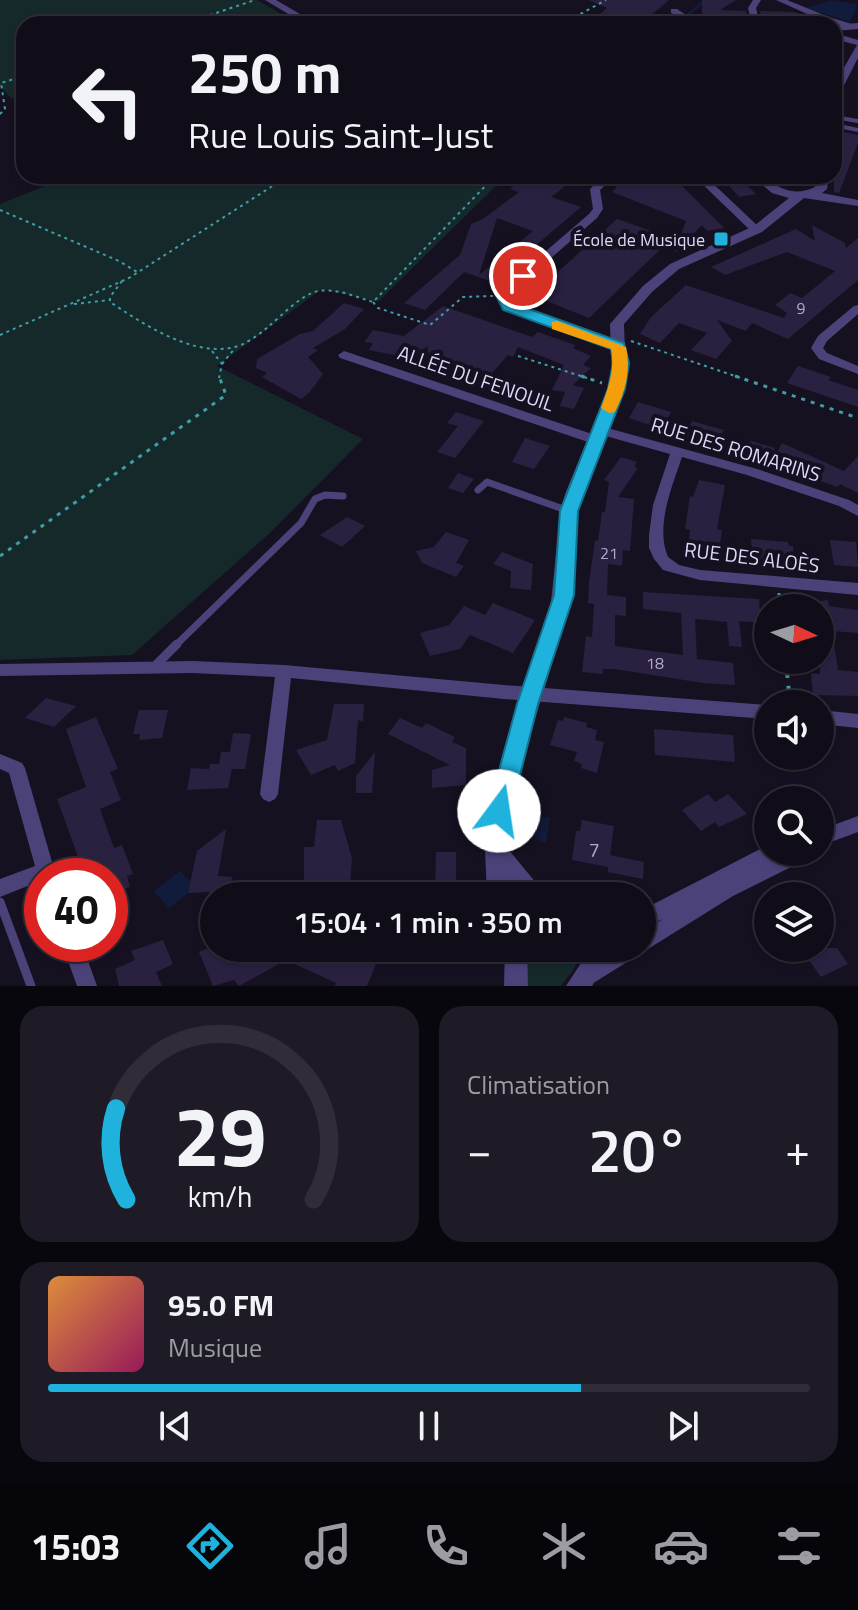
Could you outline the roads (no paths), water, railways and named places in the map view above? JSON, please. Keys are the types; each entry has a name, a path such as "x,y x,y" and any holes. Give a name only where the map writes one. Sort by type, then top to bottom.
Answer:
{"street":[{"path":"269,0 298,16"},
{"path":"771,0 808,16"},
{"path":"780,0 819,16"},
{"path":"674,11 681,16"},
{"path":"842,76 854,47"},
{"path":"600,184 595,189 598,209 593,216 504,296 512,309 617,341"},
{"path":"707,184 756,230"},
{"path":"769,184 783,209"},
{"path":"497,882 499,811 531,693 564,595 569,511 617,388 621,363 617,341 621,320 683,261 756,230 779,217 783,209 805,195 821,189 820,184"},
{"path":"827,184 857,204"},
{"path":"772,189 857,204"},
{"path":"858,308 822,339 817,348 823,356 858,370"},
{"name":"ALLÉE DU FENOUIL","path":"344,355 598,435"},
{"name":"RUE DES ROMARINS","path":"598,435 678,450 844,503 858,511"},
{"name":"RUE DES ALOÈS","path":"678,450 659,508 657,547 661,560 676,570 700,575 858,589"},
{"path":"0,670 154,667 284,671 754,711"},
{"path":"269,794 284,671"},
{"path":"834,718 858,721"},
{"path":"0,761 16,768 41,858"},
{"path":"834,834 856,828"},
{"path":"496,849 524,882"},
{"path":"656,913 754,859"},
{"path":"656,934 726,890 774,866"},
{"path":"0,888 24,881"},
{"path":"78,962 87,986"},
{"path":"516,962 516,986"},
{"path":"583,981 594,962"},
{"path":"583,981 612,962"}],"lane":[{"path":"478,490 487,482 569,511"},
{"path":"154,667 301,523 311,500 323,493 343,496"},
{"path":"0,902 31,986"}],"water":[{"path":"832,0 858,4 850,22 842,19 842,16 806,8"},
{"path":"527,814 550,818 546,843 523,833"},
{"path":"180,871 191,882 188,893 169,908 154,891"}],"waterway":[{"path":"686,16 705,0"}],"place":[{"name":"École de Musique","path":"721,239"}]}
